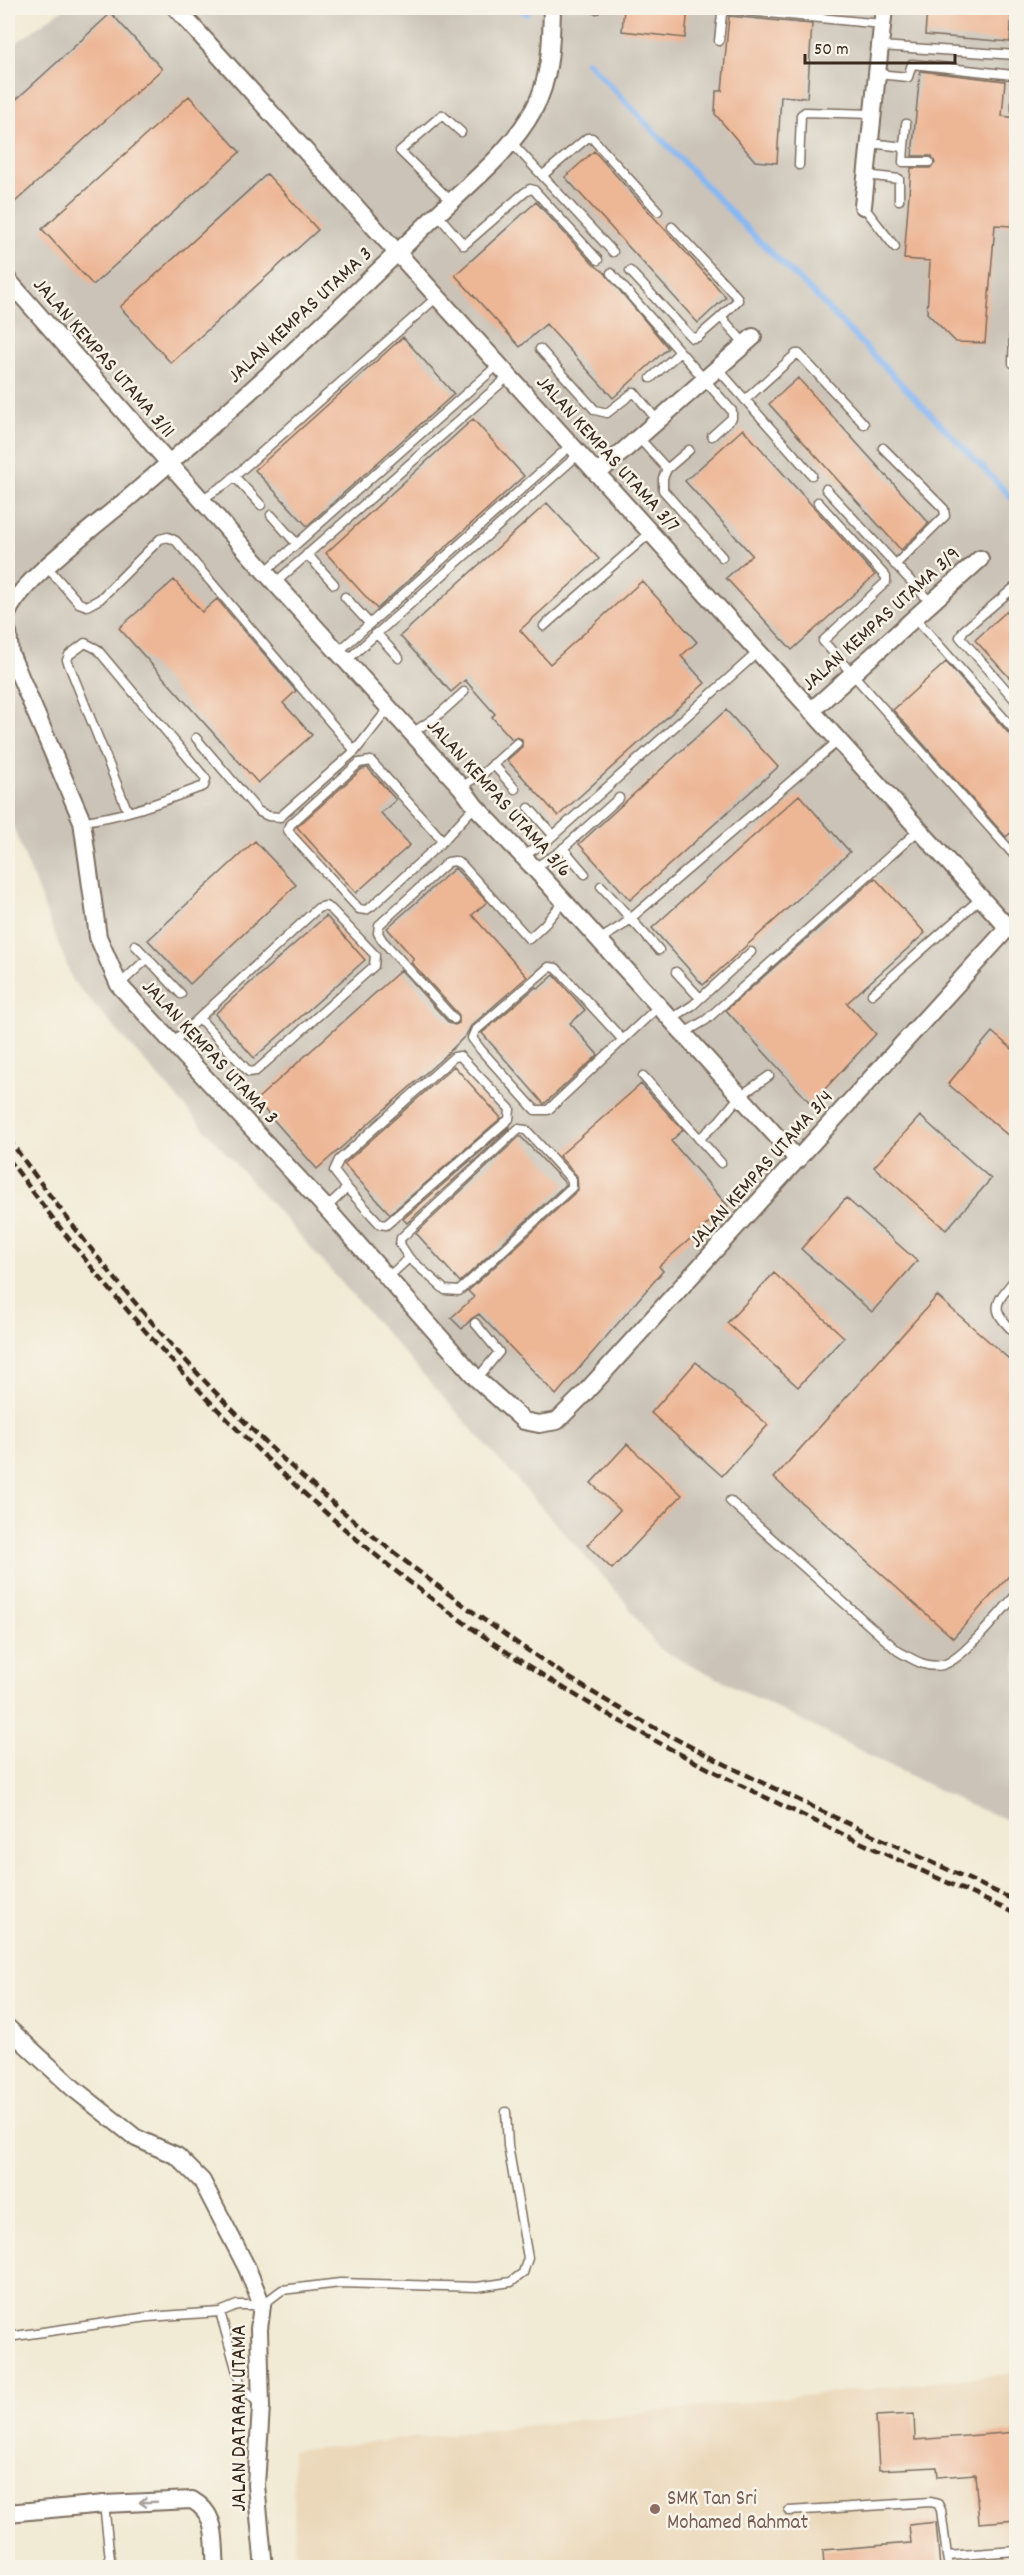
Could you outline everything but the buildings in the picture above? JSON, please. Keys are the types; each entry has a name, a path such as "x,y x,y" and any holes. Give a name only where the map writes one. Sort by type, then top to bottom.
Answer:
{"street":[{"name":"JALAN KEMPAS UTAMA 3/7","path":"176,8 981,898 1013,924"},
{"name":"JALAN KEMPAS UTAMA 3","path":"8,612 13,600 47,567 169,464 397,253 512,142 535,108 543,86 550,61 552,8"},
{"path":"862,206 883,16"},
{"name":"JALAN KEMPAS UTAMA 3/11","path":"8,280 169,464"},
{"path":"597,474 749,340"},
{"name":"JALAN KEMPAS UTAMA 3/6","path":"169,464 461,787 475,806 529,862 798,1160"},
{"name":"JALAN KEMPAS UTAMA 3/9","path":"811,711 980,560"},
{"name":"JALAN KEMPAS UTAMA 3","path":"8,632 10,653 82,821 98,937 119,985 326,1208 477,1379 524,1421"},
{"name":"JALAN KEMPAS UTAMA 3/4","path":"524,1421 539,1424 557,1420 1013,924"},
{"path":"8,2028 73,2088 136,2138 177,2156 202,2181 247,2268 262,2305"},
{"name":"JALAN DATARAN UTAMA","path":"262,2305 259,2329 261,2407 256,2485 264,2568"},
{"path":"8,2513 104,2504 192,2500 203,2506 211,2517 216,2568"}],"lane":[{"path":"719,41 722,14 727,9 883,16"},
{"path":"880,45 1017,55"},
{"path":"877,74 908,77 912,64 1013,75 1017,82 1016,110"},
{"path":"798,165 801,115 805,112 873,114"},
{"path":"451,201 400,151 442,115 461,132"},
{"path":"906,124 903,162 929,162"},
{"path":"543,175 587,138 592,138 658,211"},
{"path":"512,142 613,252"},
{"path":"870,143 904,147"},
{"path":"866,175 899,179 899,200"},
{"path":"437,214 464,245 530,189 534,190 598,260"},
{"path":"862,206 896,247"},
{"path":"630,271 692,338 698,337 735,304 738,300 736,297 672,227"},
{"path":"611,273 734,414 712,436"},
{"path":"201,500 234,476 437,297"},
{"path":"721,317 749,340"},
{"path":"1013,363 1014,335 1017,332"},
{"path":"540,349 595,410 607,413 634,392 657,420"},
{"path":"651,378 680,352"},
{"path":"746,400 796,354 800,354 864,424"},
{"path":"717,368 812,475"},
{"path":"270,578 296,543 503,370"},
{"path":"270,578 307,554 503,370"},
{"path":"638,437 667,469"},
{"path":"884,448 938,502 944,509 945,516 895,565"},
{"path":"342,656 369,623 575,449"},
{"path":"342,656 376,633 575,449"},
{"path":"689,450 667,469 663,478 663,490 722,557"},
{"path":"234,476 261,506"},
{"path":"826,489 931,603"},
{"path":"818,502 886,577 886,582 823,641 1017,857"},
{"path":"271,515 296,543"},
{"path":"544,626 650,533"},
{"path":"47,567 79,603 87,606 100,599 160,539 168,537 176,541 356,751"},
{"path":"307,554 334,584"},
{"path":"1017,586 964,630 960,637 1017,701"},
{"path":"345,597 369,623"},
{"path":"914,618 1017,732"},
{"path":"376,633 399,658"},
{"path":"82,821 128,812 204,786 206,779 97,649 85,643 69,655 67,660 128,812"},
{"path":"529,862 553,835 758,652"},
{"path":"412,733 436,717 464,692"},
{"path":"196,738 258,811 268,816 280,817 356,751 389,708"},
{"path":"599,940 630,918 838,741"},
{"path":"461,787 517,743"},
{"path":"443,841 371,761 359,763 291,824 288,830 358,909 366,910 443,841 475,806"},
{"path":"493,764 515,789"},
{"path":"529,862 563,848 619,798"},
{"path":"530,808 553,835"},
{"path":"684,1033 706,1020 919,830"},
{"path":"563,848 585,874"},
{"path":"454,1019 382,940 378,933 379,925 448,862 455,861 462,865 529,939 544,926 564,901"},
{"path":"601,886 659,950"},
{"path":"872,994 981,898"},
{"path":"173,1042 318,908 325,906 331,909 375,955 374,966 256,1071 249,1072 199,1018"},
{"path":"135,945 181,994"},
{"path":"671,1018 700,998 751,952"},
{"path":"119,985 148,958"},
{"path":"623,1040 556,968 549,967 475,1031 472,1038 535,1110 541,1112 548,1110 623,1040 659,1005"},
{"path":"676,972 700,998"},
{"path":"460,1056 510,1109 509,1119 386,1225 380,1224 347,1188 334,1171 339,1160 454,1057 460,1056"},
{"path":"643,1076 721,1163"},
{"path":"699,1139 719,1121 740,1096 769,1076"},
{"path":"518,1129 526,1130 572,1180 572,1187 459,1291 445,1290 409,1258 399,1244 401,1238 518,1129"},
{"path":"326,1208 347,1188"},
{"path":"387,1278 409,1258"},
{"path":"1017,1278 997,1301 996,1307 1003,1321 1017,1334"},
{"path":"475,1323 499,1352 477,1379"},
{"path":"730,1501 898,1651 923,1664 942,1666 960,1656 1017,1595"},
{"path":"8,2337 148,2317 220,2312 237,2305 262,2305 282,2290 329,2284 477,2287 511,2282 523,2273 528,2258 508,2146 506,2112"},
{"path":"220,2312 241,2386 261,2407"},
{"path":"789,2511 932,2502 938,2504 941,2510 949,2568"},
{"path":"104,2504 111,2568"},
{"path":"947,2556 1017,2551"}],"shaded area":[{"path":"64,8 1016,8 1016,1823 964,1803 658,1648 623,1599 73,981 8,814 8,49"},
{"name":"SMK Tan Sri Mohamed Rahmat","path":"1016,2373 1016,2567 296,2567 292,2451"}],"waterway":[{"path":"520,8 527,14"},
{"path":"587,61 749,231 812,292 1016,502"}],"railway":[{"path":"8,1138 110,1273 184,1359 223,1400 321,1493 431,1581 539,1658 633,1716 775,1789 1016,1901"},
{"path":"8,1158 127,1310 191,1381 258,1450 329,1516 403,1577 481,1634 562,1687 673,1750 786,1807 1016,1914"}],"place":[{"name":"SMK Tan Sri Mohamed Rahmat","path":"655,2509"}]}
